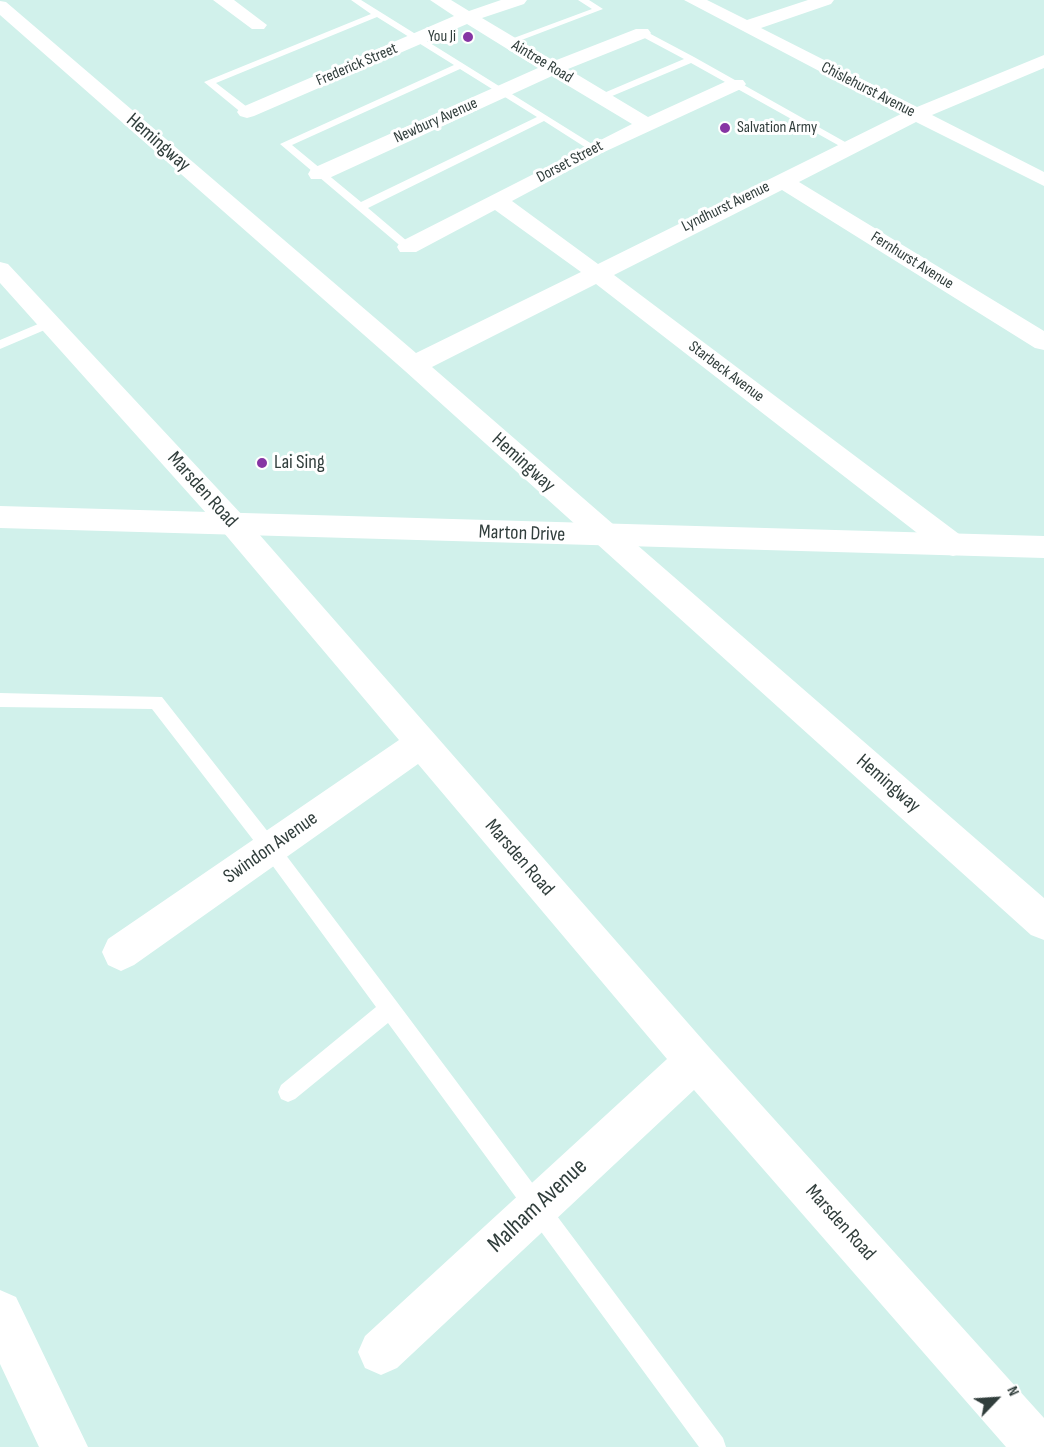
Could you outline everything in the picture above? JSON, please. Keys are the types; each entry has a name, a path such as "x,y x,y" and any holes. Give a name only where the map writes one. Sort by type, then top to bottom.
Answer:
{"street":[{"path":"222,0 258,25"},
{"name":"Aintree Road","path":"439,0 646,124"},
{"name":"Frederick Street","path":"247,112 468,17 518,0"},
{"name":"Chislehurst Avenue","path":"693,0 1044,180"},
{"path":"745,27 825,0"},
{"name":"Hemingway","path":"0,6 414,364 1044,922"},
{"name":"Newbury Avenue","path":"319,174 553,68 642,33"},
{"name":"Lyndhurst Avenue","path":"414,364 780,180 915,115 1044,61"},
{"name":"Dorset Street","path":"408,247 595,149 736,84"},
{"name":"Fernhurst Avenue","path":"780,180 1044,342"},
{"name":"Starbeck Avenue","path":"497,201 595,272 953,545"},
{"name":"Marsden Road","path":"0,269 234,525 695,1061 1038,1447"},
{"name":"Marton Drive","path":"0,517 1044,547"},
{"name":"Swindon Avenue","path":"121,952 420,744"},
{"name":"Malham Avenue","path":"381,1352 695,1061"},
{"path":"0,1313 64,1447"}],"lane":[{"path":"355,0 595,149"},
{"path":"508,42 599,9 582,0"},
{"path":"247,112 209,82 378,14"},
{"path":"642,33 849,147"},
{"path":"602,97 691,59"},
{"path":"408,247 285,144 460,66"},
{"path":"360,207 543,118"},
{"path":"0,345 50,323"},
{"path":"0,700 156,702 270,848 714,1447"},
{"path":"288,1092 390,1009"}],"place":[{"name":"You Ji","path":"468,37"},
{"name":"Salvation Army","path":"725,128"},
{"name":"Lai Sing","path":"262,463"}]}
